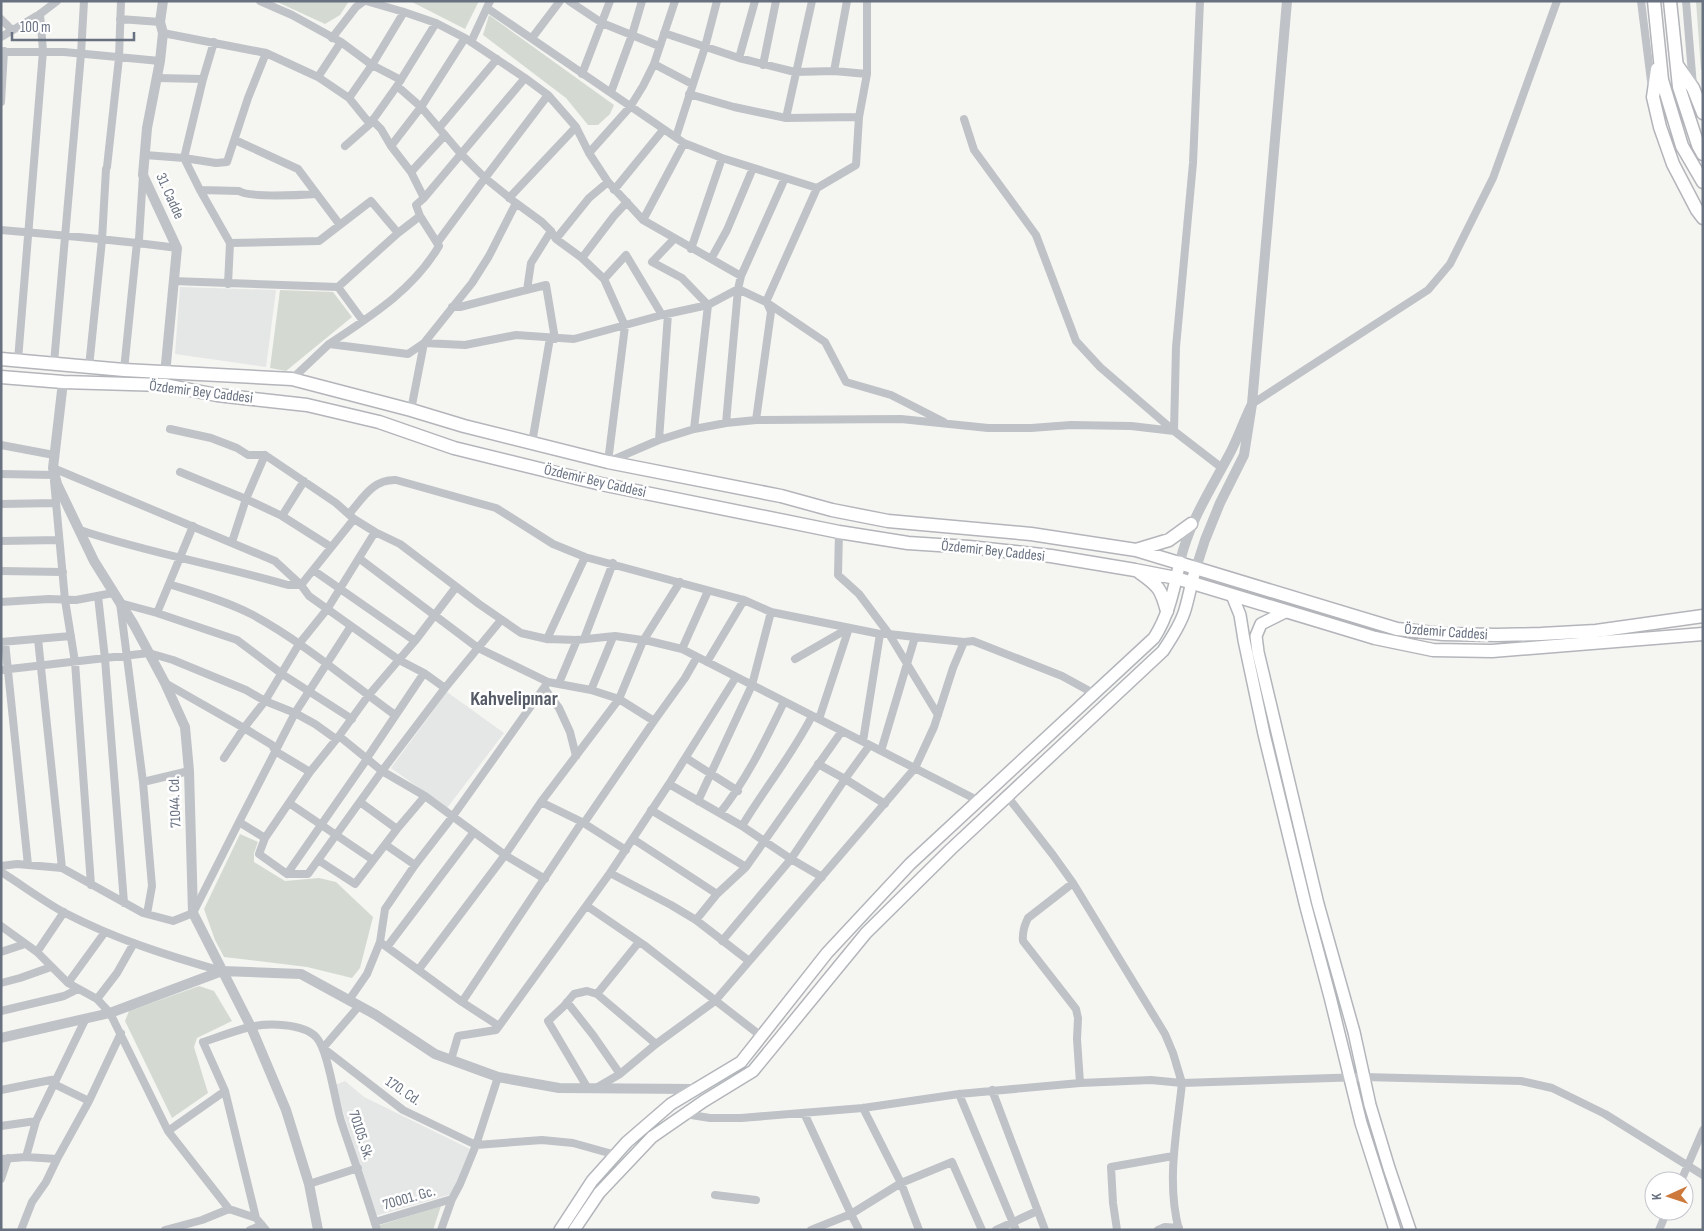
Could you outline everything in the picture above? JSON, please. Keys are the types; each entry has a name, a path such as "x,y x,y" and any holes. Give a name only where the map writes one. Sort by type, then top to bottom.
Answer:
{"main road":[{"path":"1654,1 1662,80 1682,146 1703,182"},
{"path":"1670,1 1679,87 1698,145 1703,154"},
{"path":"1659,57 1653,97 1660,127 1672,164 1703,218"},
{"path":"1675,63 1693,88 1703,113"},
{"name":"Özdemir Caddesi","path":"1,359 124,370 292,379 464,426 608,462 781,496 832,510 888,521 1031,534 1136,550 1397,629 1443,634 1497,636 1596,631 1703,616"},
{"name":"Özdemir Bey Caddesi","path":"1,377 63,382 164,385 216,395 307,405 379,422 454,448 601,484 839,532 908,543 969,547 1051,556 1135,570 1176,578 1232,595"},
{"path":"1136,550 1169,540 1191,524"},
{"path":"560,1230 592,1181 627,1142 671,1104 741,1062 827,953 910,864 1154,638 1162,625 1180,562"},
{"path":"574,1230 599,1193 652,1137 753,1071 866,933 951,848 1163,651 1174,634 1184,612 1196,568"},
{"path":"1135,570 1150,580 1162,592 1166,611"},
{"path":"1232,595 1240,615 1286,832 1361,1122 1395,1230"},
{"name":"Özdemir Caddesi","path":"1232,595 1375,638 1433,650 1492,651 1703,634"},
{"path":"1284,612 1261,624 1256,636 1258,652 1318,904 1354,1032 1364,1077 1389,1168 1410,1230"}],"street":[{"path":"54,363 84,1"},
{"path":"89,367 102,240 106,169 108,167 119,58 121,1"},
{"name":"31. Cadde","path":"163,1 160,22 163,33 160,62 147,128 143,175 177,248"},
{"path":"260,1 292,15 341,42 399,83 461,154 485,178 551,231 556,239 582,258 604,279 625,326 608,462"},
{"path":"332,38 356,7 365,1 436,23 468,40 548,95 576,127 589,153 614,190 642,220 740,276"},
{"path":"532,38 560,1"},
{"path":"569,1 602,23 659,46"},
{"path":"582,74 610,1"},
{"path":"611,92 642,1"},
{"path":"589,153 630,107 654,64 675,1"},
{"path":"676,137 705,47 717,1"},
{"path":"739,58 755,1"},
{"path":"763,65 776,1"},
{"path":"786,118 812,1"},
{"path":"834,70 847,1"},
{"path":"766,302 817,188 856,165 859,117 866,74 867,1"},
{"path":"1174,430 1176,347 1193,163 1200,1"},
{"path":"1196,568 1212,522 1244,455 1252,404 1287,1"},
{"path":"1180,562 1191,524 1231,451 1252,404 1428,290 1450,264 1493,178 1557,1"},
{"path":"1641,1 1653,97"},
{"path":"1686,1 1693,88"},
{"path":"1,37 40,14 52,2"},
{"path":"390,146 421,107 468,40 488,4 582,74 611,92 662,130 684,143 722,158 817,188"},
{"path":"349,98 372,65 404,12"},
{"path":"18,360 43,51 40,14"},
{"path":"1,19 12,30"},
{"path":"120,19 160,22"},
{"path":"344,146 371,122 399,83 436,23"},
{"path":"163,33 266,53 333,86 349,98 371,122 381,129 390,146 411,172 424,198"},
{"path":"664,33 739,58 795,72 834,70 866,74"},
{"path":"214,42 184,158 230,243 228,284"},
{"path":"318,78 341,42"},
{"path":"1,102 2,52 43,51 160,62"},
{"path":"145,155 216,163 227,162 248,98 266,53"},
{"path":"439,128 497,59"},
{"path":"654,64 692,84"},
{"path":"157,78 203,79"},
{"path":"292,379 329,344 398,296 431,259 439,246 420,216 416,204 424,198 525,78"},
{"path":"689,94 734,107 786,118 859,117"},
{"path":"437,243 548,95"},
{"path":"964,119 974,150 1036,235 1076,341 1100,367 1222,468"},
{"path":"509,198 576,127"},
{"path":"614,190 662,130"},
{"path":"411,172 445,135"},
{"path":"235,140 298,169 340,225"},
{"path":"642,220 684,143"},
{"path":"691,249 722,158"},
{"path":"711,260 727,230 753,168"},
{"path":"124,370 137,242 139,239 143,175"},
{"path":"726,423 740,276 784,178"},
{"path":"556,239 589,198 608,182"},
{"path":"200,190 239,190 242,193 252,194 316,194"},
{"path":"230,243 319,241 371,201 398,233"},
{"path":"582,258 627,202"},
{"path":"329,344 408,354 424,343 472,282 489,256 516,204"},
{"path":"173,281 338,288 398,233 420,216"},
{"path":"1,230 65,234 177,248 164,385"},
{"path":"527,290 531,263 551,231"},
{"path":"674,239 652,262 682,278 708,305"},
{"path":"604,279 626,255 665,315 659,440"},
{"path":"452,307 460,307 546,285 553,338 532,443"},
{"path":"338,288 363,321"},
{"path":"738,289 766,302 825,342 846,382 891,395 948,424"},
{"path":"424,343 465,345 516,335 574,339 708,305 738,289"},
{"path":"756,420 771,312 766,302"},
{"path":"694,430 708,305"},
{"path":"411,410 424,343"},
{"name":"71044. Cd.","path":"63,382 53,472 62,497 94,561 166,683 185,727 189,771 193,914 251,1026 286,1110 309,1184 318,1230"},
{"path":"608,462 659,440 694,430 726,423 756,420 901,419 988,428 1031,428 1072,424 1174,430"},
{"path":"170,429 211,438 237,448 248,455 265,455 375,532 400,544 521,633 547,639 613,637 643,641 682,650 979,801"},
{"path":"1,445 54,455"},
{"path":"232,542 246,499 265,455"},
{"path":"1,474 53,472 194,526 275,561 301,585 309,596 399,660 424,673 445,688"},
{"path":"53,472 65,600 74,662 91,885"},
{"path":"180,472 282,516 330,547"},
{"path":"301,585 376,483 386,479 396,480 496,508 553,544 585,556 744,600 771,612 880,634 964,642 973,641 1062,676 1093,693"},
{"path":"282,516 304,481"},
{"path":"1,504 56,503"},
{"path":"157,613 194,526"},
{"path":"80,530 118,543 181,557 288,585 301,585"},
{"path":"224,758 265,701 299,644 328,608 375,532"},
{"path":"839,532 838,575 859,594 890,634 938,715"},
{"path":"1,540 59,540"},
{"path":"547,639 585,556"},
{"path":"360,559 478,648 546,685 570,732 576,756"},
{"path":"559,683 581,639 613,563"},
{"path":"313,570 415,641"},
{"path":"1,571 62,572"},
{"path":"419,969 505,855 541,802 618,699 643,641 680,582"},
{"path":"169,584 224,602 251,614 299,644 395,716"},
{"path":"456,587 415,641 368,696 310,772 265,838 259,854 287,874 308,874 382,770 445,688 501,620"},
{"path":"682,650 708,591"},
{"path":"1,602 76,600 113,593"},
{"path":"98,596 105,658 124,903"},
{"path":"707,662 744,600"},
{"path":"148,914 152,886 143,782 120,603 157,613 237,640 282,674 352,719"},
{"path":"698,801 752,685 771,612"},
{"path":"1,866 17,864 62,868 124,903 148,914 173,920 193,914 295,713 351,626"},
{"path":"794,659 849,628"},
{"path":"742,826 815,717 849,628"},
{"path":"722,941 792,859 866,744 880,634"},
{"path":"28,865 3,642 70,636"},
{"path":"591,690 613,637"},
{"path":"881,751 915,637"},
{"path":"38,639 62,868"},
{"path":"591,1088 620,1074 656,1044 715,1001 915,768 938,715 953,668 964,642"},
{"path":"5,669 149,653 173,660 246,690 265,701 295,713 338,737 382,770 425,796 505,855 545,879"},
{"path":"462,1002 583,823 685,678 697,657"},
{"path":"287,874 424,673"},
{"path":"451,1060 458,1036 496,1030 499,1026 626,850 736,677"},
{"path":"166,683 272,745 276,750 310,772"},
{"path":"384,944 386,909 415,865 453,816 546,685 559,683 591,690 618,699 654,721"},
{"path":"720,813 738,791 759,754 784,702"},
{"path":"696,920 717,894 746,866 765,842 842,731"},
{"path":"686,758 738,791"},
{"path":"818,764 884,804"},
{"path":"143,782 189,771"},
{"path":"669,784 742,826 822,878"},
{"path":"318,860 355,884 425,796"},
{"path":"1007,796 1053,855 1072,883 1165,1034 1173,1053 1182,1083 1174,1156 1173,1188 1179,1229 1165,1227 1158,1230"},
{"path":"360,802 397,829"},
{"path":"541,802 583,823 626,850"},
{"path":"289,803 373,860"},
{"path":"651,810 746,866"},
{"path":"239,822 265,838"},
{"path":"349,1000 384,944 474,832"},
{"path":"633,839 717,894"},
{"path":"386,845 415,865"},
{"path":"1,872 64,912 105,932 165,955 222,971 301,974 349,1000 435,1054 498,1077 559,1088 694,1089"},
{"path":"610,873 696,920 749,961"},
{"path":"1072,883 1028,918 1022,934 1024,941 1076,1009 1078,1018 1077,1039 1080,1083"},
{"path":"587,906 639,942 761,1036"},
{"path":"37,952 64,912"},
{"path":"1,926 37,952 68,983 98,1000 110,1013 168,1131 229,1209 256,1218"},
{"path":"68,983 105,932"},
{"path":"597,994 639,942"},
{"path":"98,1000 117,973 134,943"},
{"path":"1,952 25,944"},
{"path":"384,944 462,1002 499,1026"},
{"path":"1,983 51,967"},
{"path":"1,1038 110,1013 222,971"},
{"path":"1,1011 64,996 78,989"},
{"path":"591,1088 548,1021 574,994 587,991 597,994 656,1044"},
{"path":"567,1002 620,1074"},
{"path":"323,1048 359,1006"},
{"path":"26,1157 36,1121 86,1018"},
{"name":"170. Cd.","path":"225,1091 203,1042 251,1026 284,1025 301,1028 316,1036 323,1048 403,1110 476,1145"},
{"path":"21,1230 32,1202 46,1182 121,1033"},
{"name":"70105. Sk.","path":"323,1048 341,1119 376,1226"},
{"path":"441,1230 476,1145 498,1077"},
{"path":"685,1114 726,1118 804,1113 863,1108 992,1090 1151,1080 1182,1083 1364,1077 1521,1081 1552,1088 1605,1114 1703,1175"},
{"path":"1,1090 55,1081 88,1101"},
{"path":"992,1090 1045,1230"},
{"path":"168,1131 225,1091 256,1218 264,1228"},
{"path":"959,1094 1016,1230"},
{"path":"863,1108 901,1183 919,1230"},
{"path":"804,1113 859,1230"},
{"path":"1,1126 36,1121"},
{"path":"1686,1171 1703,1130"},
{"path":"476,1145 542,1140 573,1143 616,1155"},
{"path":"1117,1230 1112,1202 1111,1167 1174,1156"},
{"path":"1,1179 5,1158 57,1159"},
{"path":"812,1230 852,1214 901,1183 952,1162 982,1230"},
{"path":"309,1184 358,1168"},
{"path":"714,1195 756,1200"},
{"name":"70001. Gc.","path":"376,1226 452,1200"},
{"path":"166,1230 202,1220 229,1209"},
{"path":"996,1230 1037,1210"},
{"path":"250,1230 264,1228"}],"shaded area":[{"path":"275,1 349,1 340,15 325,24"},
{"path":"410,1 479,1 465,29"},
{"path":"1696,1 1703,1 1703,70 1701,70"},
{"path":"489,15 614,105 610,114 598,125 588,125 566,98 483,35"},
{"path":"180,287 276,290 266,367 175,354"},
{"path":"280,290 333,292 352,317 286,371 270,368"},
{"path":"447,692 504,733 447,808 391,768"},
{"path":"240,834 258,842 254,853 254,862 285,881 319,878 336,882 373,917 360,968 352,978 307,967 224,957 215,940 204,909"},
{"path":"199,986 214,991 232,1021 197,1038 194,1047 208,1093 172,1118 125,1021 129,1011"},
{"path":"345,1081 364,1097 470,1149 452,1194 375,1216 335,1085"},
{"path":"441,1206 433,1230 378,1230 377,1226"}],"district":[{"name":"Kahvelipınar","path":"514,699"}]}
